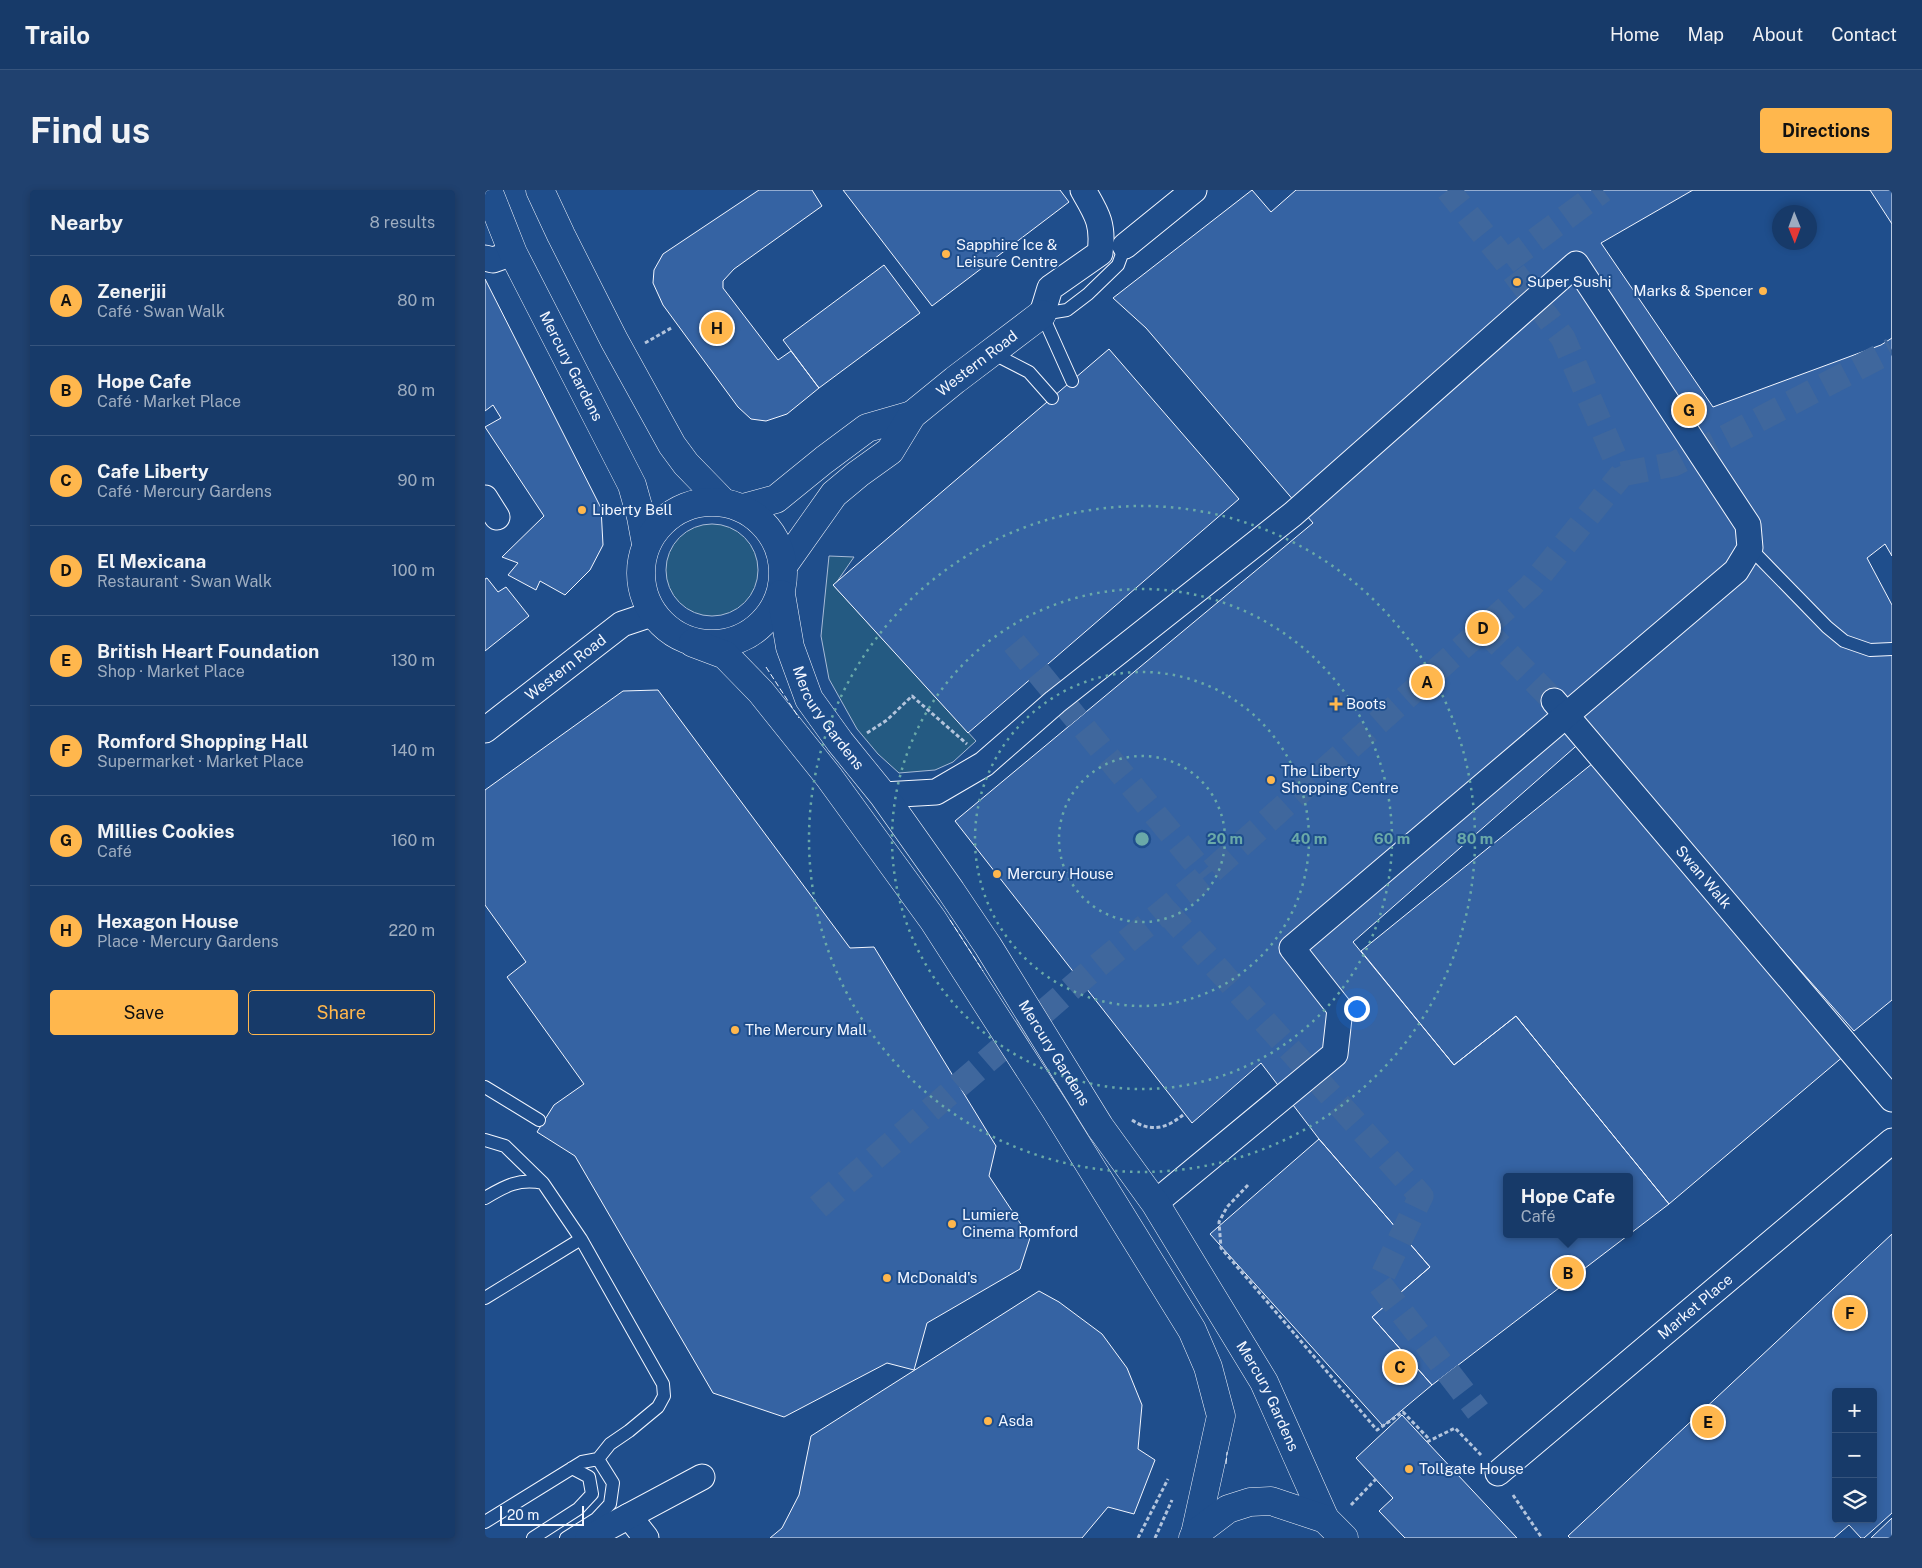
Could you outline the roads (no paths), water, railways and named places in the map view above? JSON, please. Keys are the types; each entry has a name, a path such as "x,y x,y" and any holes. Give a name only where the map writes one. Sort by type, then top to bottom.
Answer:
{"main road":[{"name":"Mercury Gardens","path":"488,190 513,253 632,485 646,544"},
{"path":"540,190 614,340 672,445 686,464 733,505 764,525 775,540 783,566 781,594 769,617 749,635 721,644 693,643 667,630 652,614 641,589 640,563 646,544 659,525 682,508 733,505"},
{"name":"Western Road","path":"783,566 834,494 857,474 890,451 913,416 955,380 1042,314"},
{"name":"Western Road","path":"733,505 776,499 867,428 913,416"},
{"name":"Mercury Gardens","path":"781,594 790,647 809,699 840,742 883,795 988,946 1100,1127 1155,1203 1264,1382 1325,1519"},
{"name":"Mercury Gardens","path":"693,643 725,654 761,692 829,777 933,920 1050,1101 1192,1330 1208,1366 1221,1416 1194,1536"},
{"path":"1194,1536 1228,1509 1250,1502 1271,1501 1325,1519 1344,1538"}],"street":[{"path":"1083,190 1098,216 1102,233 1101,253"},
{"name":"Western Road","path":"1125,246 1194,190"},
{"path":"485,258 493,260 513,253"},
{"name":"Western Road","path":"1042,314 1050,288 1101,253"},
{"path":"883,795 936,792 984,764 1055,702 1293,514 1576,264 1748,525 1750,548 1736,571 1292,948 1340,1009 1335,1054 1155,1203"},
{"name":"Western Road","path":"485,730 622,624 652,614"},
{"name":"Swan Walk","path":"1554,701 1892,1098"},
{"name":"Market Place","path":"1498,1473 1892,1141"},
{"path":"588,1538 702,1477"},
{"path":"629,1516 645,1538"}],"lane":[{"name":"Western Road","path":"1042,314 1067,310 1088,294 1118,265 1125,246 1101,253"},
{"path":"1042,314 1071,381"},
{"path":"992,353 1029,372 1052,398"},
{"path":"1750,548 1844,641 1870,650 1892,650"},
{"path":"485,1087 539,1120"},
{"path":"485,1140 505,1146 543,1183 581,1239 663,1384 664,1396 658,1407 610,1444 598,1459 582,1462 485,1522"},
{"path":"485,1198 508,1185 531,1180 543,1183"},
{"path":"485,1298 581,1239"},
{"path":"565,1538 596,1519 610,1504 613,1483 598,1459"},
{"path":"533,1538 578,1509 593,1494 589,1477 572,1468"}],"tunnel":[{"path":"818,1207 1090,972 1206,876 1531,586 1622,474 1563,338 1506,262 1448,190"},
{"path":"1506,262 1603,190"},
{"path":"1622,474 1674,464 1892,350"},
{"path":"1483,628 1554,701"},
{"path":"1014,643 1206,876"},
{"path":"1166,911 1421,1196 1379,1283 1478,1411"}],"place":[{"name":"Sapphire Ice & Leisure Centre","path":"946,254"},
{"name":"Super Sushi","path":"1517,282"},
{"name":"Marks & Spencer","path":"1763,291"},
{"name":"Hexagon House","path":"717,328"},
{"name":"Millies Cookies","path":"1689,410"},
{"name":"Liberty Bell","path":"582,510"},
{"name":"El Mexicana","path":"1483,628"},
{"name":"Zenerjii","path":"1427,682"},
{"name":"Boots","path":"1336,704"},
{"name":"The Liberty Shopping Centre","path":"1271,780"},
{"name":"Mercury House","path":"997,874"},
{"name":"The Mercury Mall","path":"735,1030"},
{"name":"Lumiere Cinema Romford","path":"952,1224"},
{"name":"Hope Cafe","path":"1568,1273"},
{"name":"McDonald's","path":"887,1278"},
{"name":"Romford Shopping Hall","path":"1850,1313"},
{"name":"Cafe Liberty","path":"1400,1367"},
{"name":"Asda","path":"988,1421"},
{"name":"British Heart Foundation","path":"1708,1422"},
{"name":"Tollgate House","path":"1409,1469"}]}
